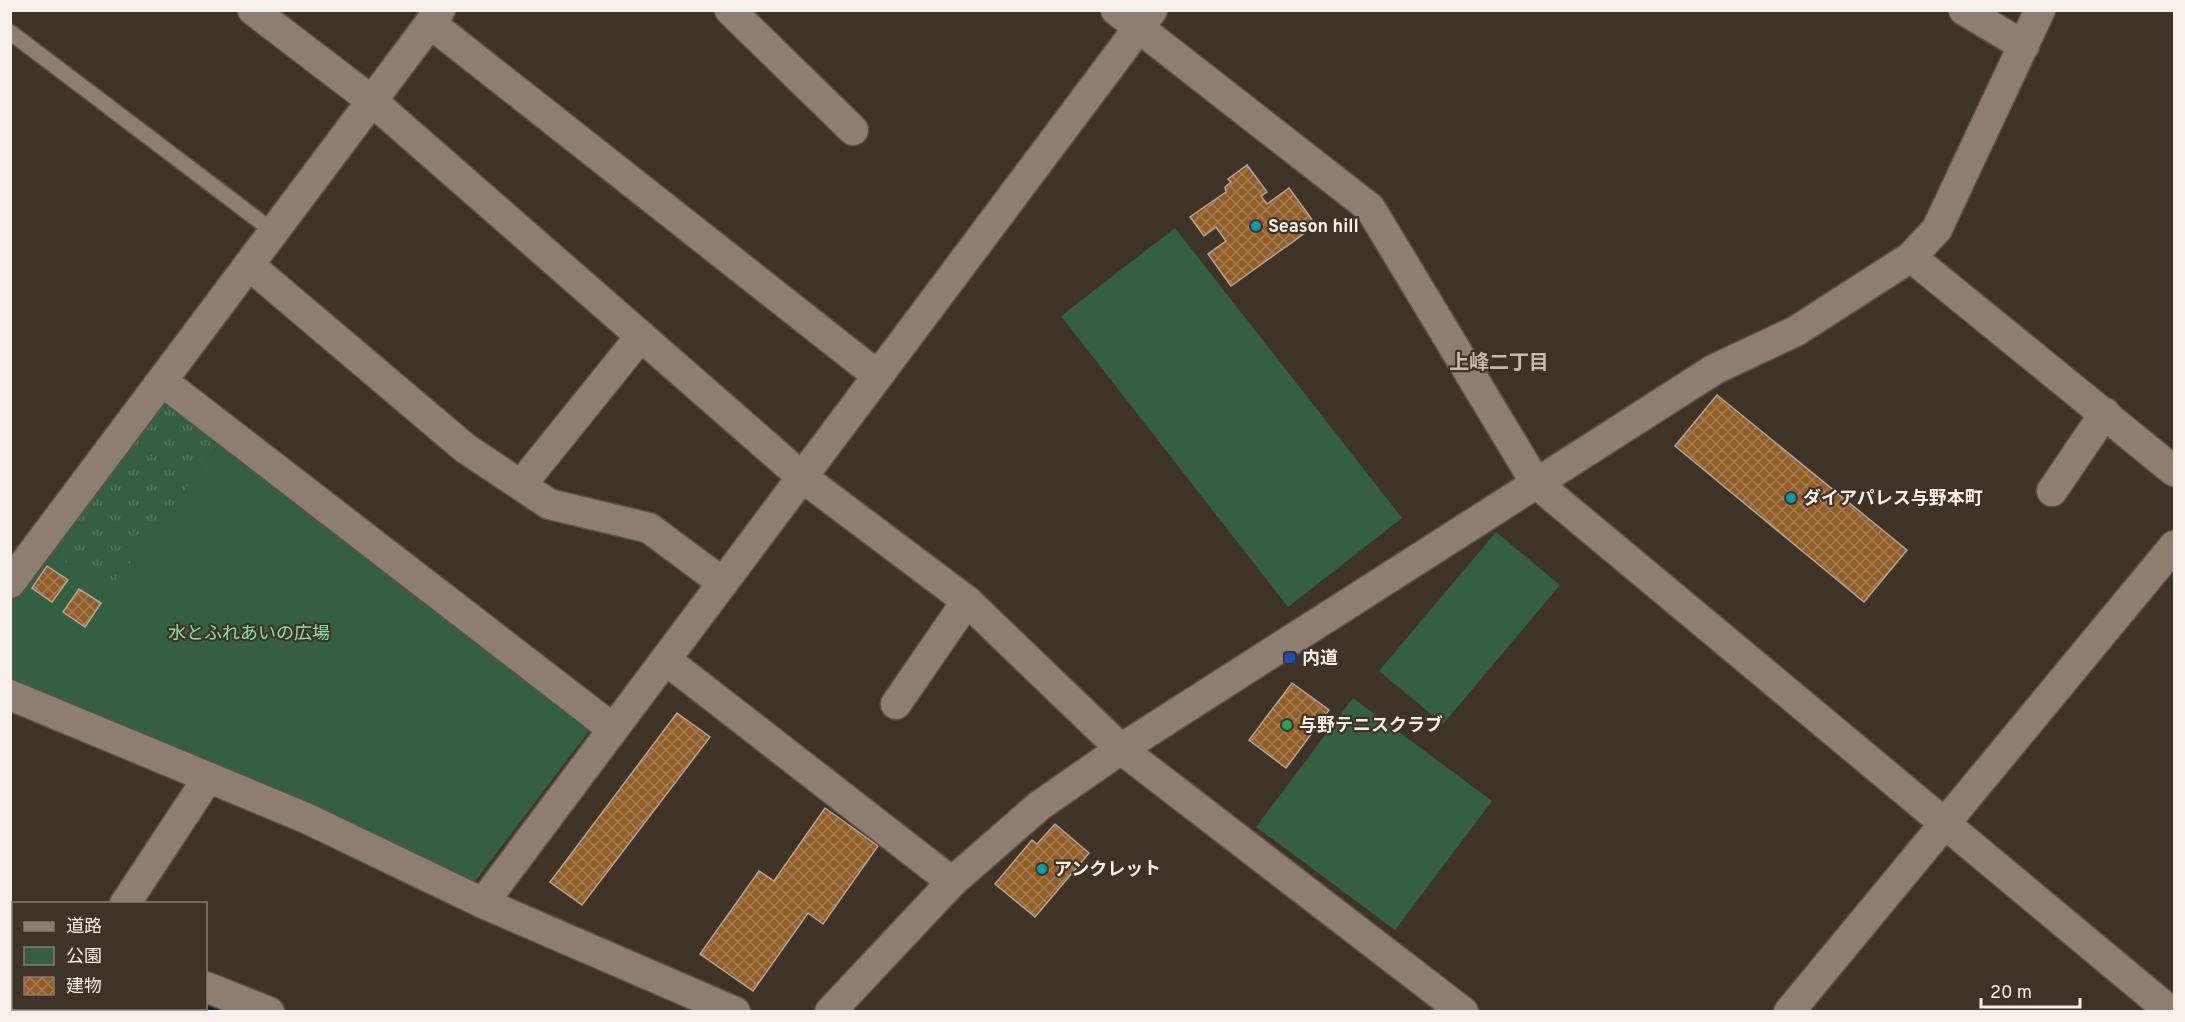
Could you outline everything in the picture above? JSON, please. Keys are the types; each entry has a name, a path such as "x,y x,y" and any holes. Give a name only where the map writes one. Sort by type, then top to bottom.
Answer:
{"street":[{"path":"253,10 372,101 802,477 967,601 1121,749 1462,1011"},
{"path":"730,10 853,130"},
{"path":"1965,10 2024,46"},
{"path":"830,1011 952,882 1039,806 1121,749 1715,369 1796,331 1911,257 1937,229 2040,10"},
{"path":"483,903 879,376 1136,16 1370,208 1536,483 2166,1010"},
{"path":"10,583 435,17 879,376"},
{"path":"1911,257 2175,471"},
{"path":"249,265 465,448 549,504 649,528 723,583"},
{"path":"521,485 641,336"},
{"path":"162,381 613,729"},
{"path":"2052,491 2105,412"},
{"path":"1789,1011 2175,546"},
{"path":"896,704 967,601"},
{"path":"666,660 952,882"},
{"path":"10,695 306,818 483,903 735,1011"},
{"path":"126,902 208,778"},
{"path":"207,987 269,1011"}],"lane":[{"path":"10,32 274,232"}],"green space":[{"path":"1175,228 1402,518 1288,607 1061,316"},
{"path":"167,398 222,440 109,592 47,550"},
{"name":"水とふれあいの広場","path":"222,440 584,714 589,731 467,892 11,684 10,598 47,550 109,591"},
{"path":"1496,532 1560,585 1443,724 1379,671"},
{"path":"1353,698 1492,801 1395,930 1256,827"}],"building":[{"name":"Season hill","path":"1247,165 1267,192 1261,196 1267,204 1289,188 1316,225 1231,286 1208,254 1226,241 1216,227 1204,236 1190,217 1226,192 1225,187 1231,182 1228,179"},
{"name":"ダイアパレス与野本町","path":"1717,395 1907,550 1864,602 1675,446"},
{"path":"47,566 68,580 52,602 32,588"},
{"path":"79,589 101,603 85,627 63,612"},
{"path":"1292,683 1329,710 1286,768 1249,740"},
{"path":"677,713 710,737 582,905 550,882"},
{"path":"825,808 878,846 823,924 808,913 753,991 700,954 759,871 774,881"},
{"name":"アンクレット","path":"1055,824 1089,853 1035,917 995,884 1032,840 1037,844"}],"waterway":[{"path":"207,1003 225,1012"}],"place":[{"name":"Season hill","path":"1256,226"},
{"name":"ダイアパレス与野本町","path":"1791,498"},
{"name":"内道","path":"1290,658"},
{"name":"与野テニスクラブ","path":"1287,725"},
{"name":"アンクレット","path":"1042,869"}],"district":[{"name":"上峰二丁目","path":"1499,362"}]}
